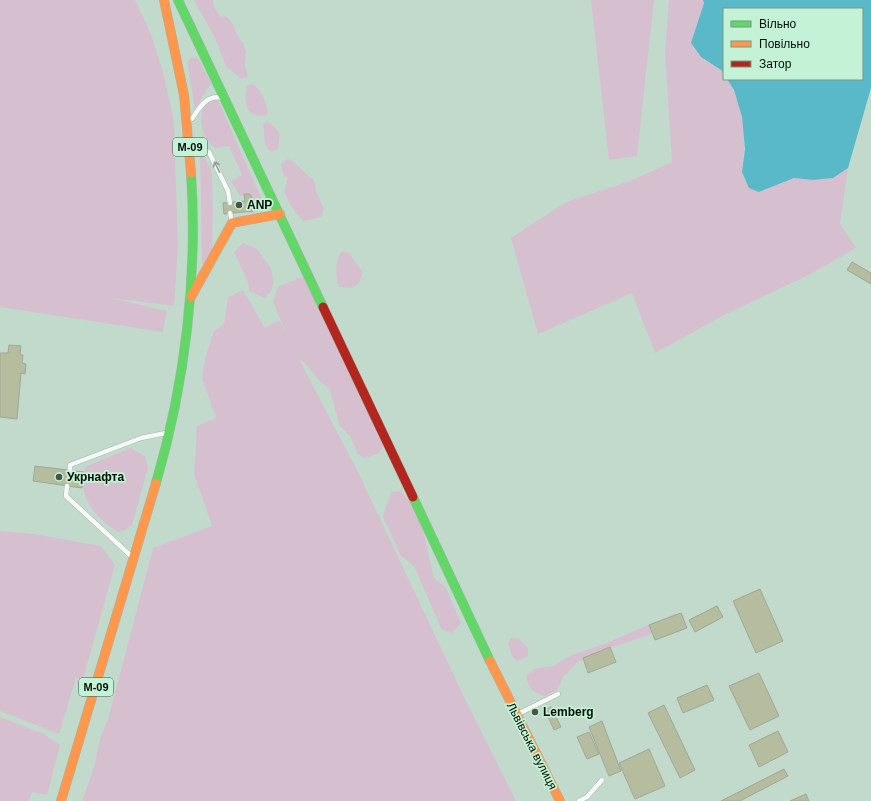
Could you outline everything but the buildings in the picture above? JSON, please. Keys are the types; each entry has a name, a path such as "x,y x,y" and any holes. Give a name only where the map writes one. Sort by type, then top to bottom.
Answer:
{"main road":[{"name":"М-09","path":"61,801 170,432 191,297 194,216 190,143 175,42 164,0"},
{"name":"Львівська вулиця","path":"178,0 504,691 560,801"},
{"path":"191,297 232,223 280,214"}],"lane":[{"path":"188,125 208,98 218,96 226,99"},
{"path":"190,143 209,152 228,191 230,203"},
{"path":"230,213 232,223"},
{"path":"70,471 70,465 141,438 170,432"},
{"path":"67,486 66,496 133,558"},
{"path":"516,714 558,694"},
{"path":"579,801 587,797 602,780"}],"shaded area":[{"path":"0,0 135,0 151,34 163,72 174,121 178,248 174,306 111,298 167,311 163,332 0,307"},
{"path":"194,0 213,0 214,7 220,16 227,17 233,24 246,52 245,65 248,77 241,79 226,66 215,38"},
{"path":"591,0 654,0 637,156 609,160"},
{"path":"669,0 703,0 704,3 691,43 702,58 722,72 723,80 728,80 738,101 744,136 742,172 759,192 794,178 813,180 833,178 848,168 840,224 856,248 807,276 726,314 655,353 632,293 538,334 511,238 566,202 630,181 672,162 665,52"},
{"path":"192,57 198,59 211,83 195,109 188,66 188,61"},
{"path":"252,84 261,93 265,101 268,114 255,115 248,109 246,104 246,92 247,86"},
{"path":"217,98 263,202 263,205 253,214 246,212 256,209 250,194 240,196 231,181 242,175 229,146 215,148 210,143 202,127 201,121 205,103"},
{"path":"266,121 274,126 280,134 278,149 271,152 266,146 265,142 263,124"},
{"path":"200,154 202,154 211,169 213,212 212,253 202,265"},
{"path":"288,159 314,180 316,191 324,208 321,217 304,221 295,212 290,204 284,192 288,178 283,175 281,164"},
{"path":"243,243 257,249 270,267 274,281 271,291 265,298 249,291 248,282 234,252"},
{"path":"342,251 349,253 363,273 359,283 351,288 339,287 338,283 336,273 337,263"},
{"path":"304,276 384,445 378,454 364,458 358,454 350,436 340,426 329,388 324,385 299,359 358,472 465,699 516,801 82,801 95,764 99,742 109,716 153,548 212,526 194,474 197,426 216,418 202,379 205,358 214,331 224,324 228,297 243,290 265,328 279,320 286,333 273,302 278,287"},
{"path":"130,448 145,456 148,468 132,525 119,532 103,521 90,505 85,495 83,476 87,466"},
{"path":"401,491 415,509 423,530 434,578 446,588 461,623 452,633 442,630 414,566 401,556 383,517 391,492"},
{"path":"0,531 34,534 101,546 115,565 83,679 76,678 59,734 0,711"},
{"path":"674,614 685,615 679,624 663,628 644,637 598,651 578,662 563,677 558,689 545,696 532,690 526,676 534,669 553,666 572,655 604,644"},
{"path":"511,638 519,639 528,648 528,657 516,661 512,656 508,643"},
{"path":"0,717 44,734 60,745 47,795 32,792 29,801 0,801"}],"water":[{"path":"703,0 871,0 871,88 848,168 833,178 813,180 794,178 759,192 749,188 742,172 745,149 742,117 734,90 728,80 863,80 863,8 723,8 723,73 701,57 691,43 704,3"}],"traffic: fast":[{"path":"178,0 323,307"},
{"path":"156,483 175,407 187,330 193,251 191,173"},
{"path":"413,497 490,661"}],"traffic: slow":[{"path":"164,0 184,95 191,173"},
{"path":"191,297 232,223 280,214"},
{"path":"61,801 156,483"},
{"path":"490,661 560,801"}],"traffic: jam":[{"path":"323,307 413,497"}],"place":[{"name":"ANP","path":"239,205"},
{"name":"Укрнафта","path":"59,477"},
{"name":"Lemberg","path":"535,712"}]}
